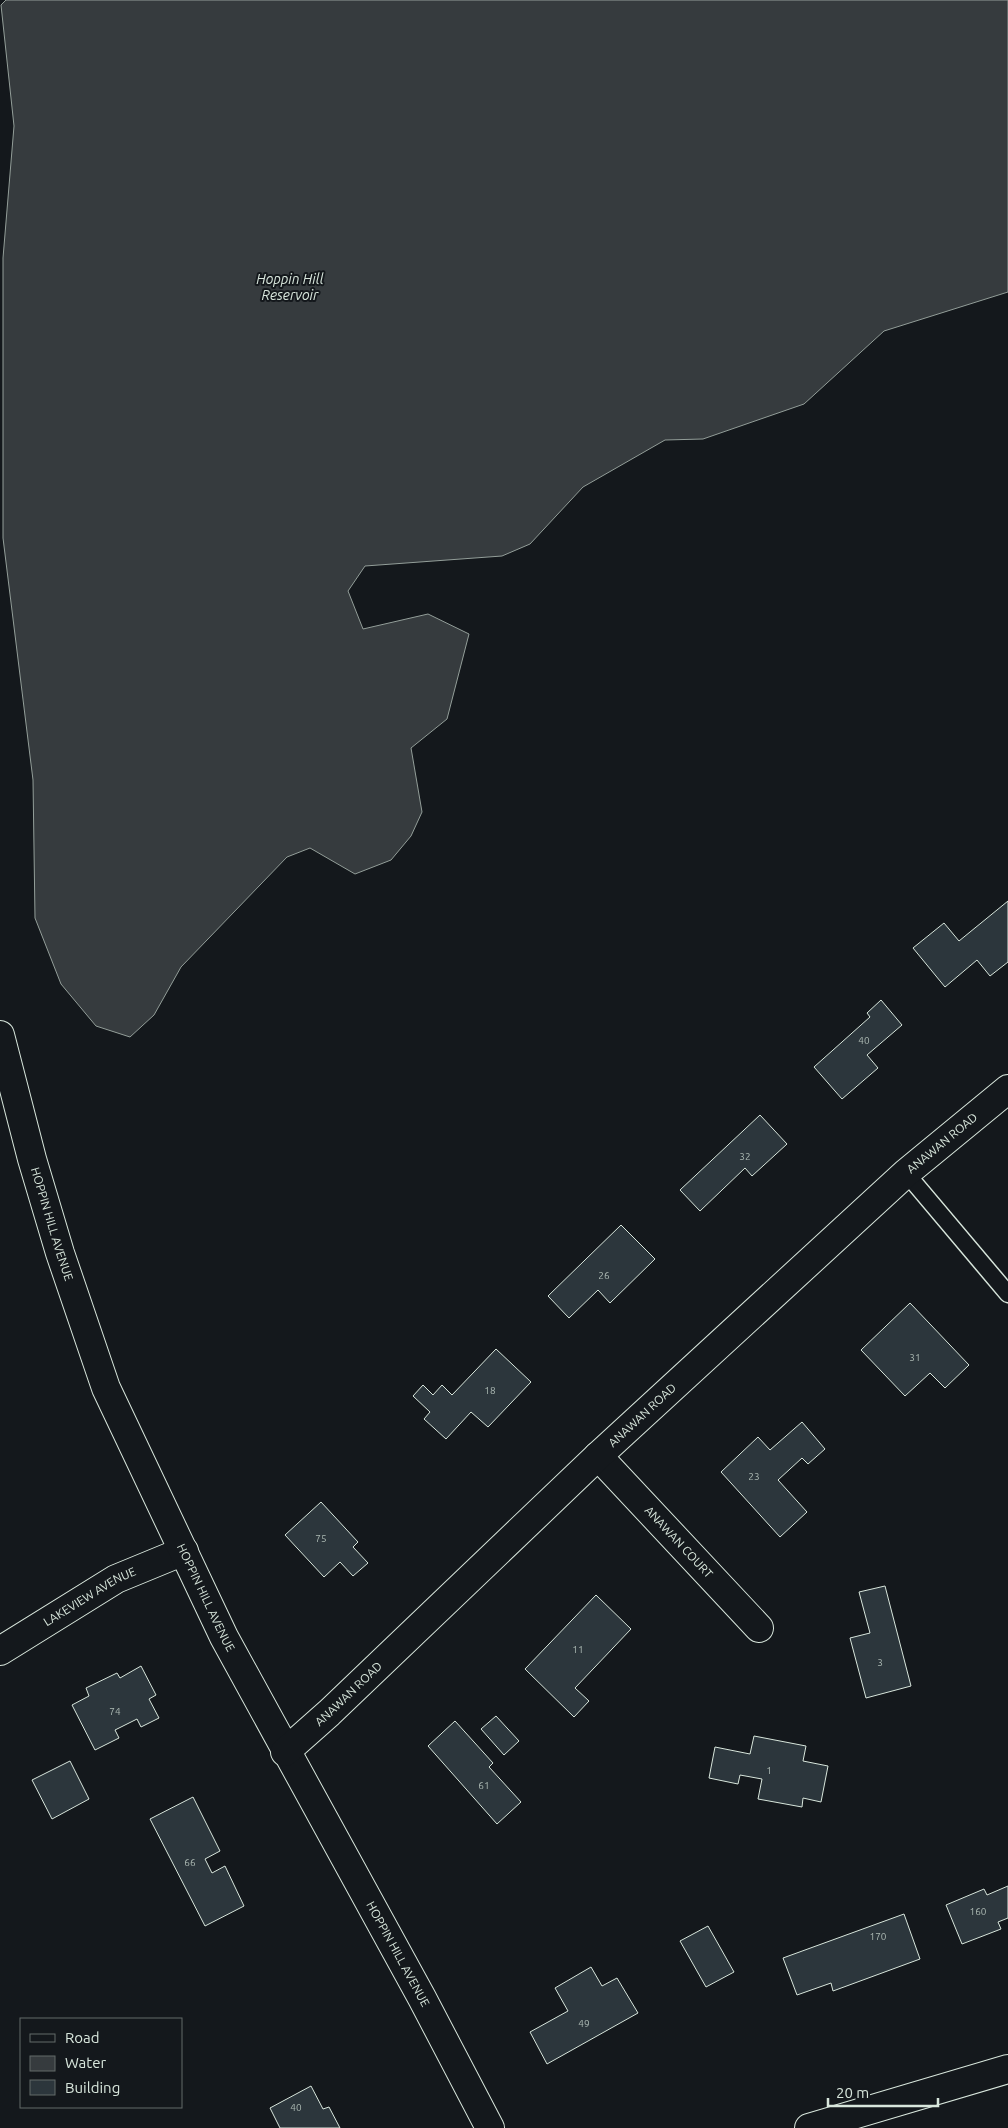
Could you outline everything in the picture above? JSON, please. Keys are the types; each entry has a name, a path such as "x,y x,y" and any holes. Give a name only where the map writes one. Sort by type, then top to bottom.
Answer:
{"street":[{"name":"HOPPIN HILL AVENUE","path":"0,1035 30,1150 60,1253 106,1388 224,1636 285,1752 417,1989 490,2128"},
{"name":"ANAWAN ROAD","path":"285,1752 329,1713 598,1456 906,1173 1008,1090"},
{"name":"ANAWAN COURT","path":"598,1456 759,1628"},
{"name":"LAKEVIEW AVENUE","path":"0,1651 116,1579 184,1551"},
{"path":"809,2128 1008,2069"}],"lane":[{"path":"906,1173 1008,1294"}],"water":[{"name":"Hoppin Hill Reservoir","path":"6,0 1008,0 1008,292 884,331 804,404 703,439 665,440 583,487 530,544 502,556 365,566 348,591 363,629 428,614 469,634 447,719 411,748 422,812 411,836 391,860 355,874 310,848 287,857 181,967 154,1015 130,1037 96,1026 61,984 35,918 33,780 3,538 3,258 14,126 1,5"}],"building":[{"path":"1008,901 1008,962 990,976 977,960 945,987 913,948 944,923 959,941"},
{"path":"881,1000 902,1025 867,1055 878,1068 842,1099 814,1067 870,1017 867,1013"},
{"path":"760,1115 787,1144 752,1176 745,1168 700,1211 680,1190"},
{"path":"621,1225 655,1259 610,1303 598,1290 569,1318 548,1296"},
{"path":"910,1303 969,1365 945,1388 930,1373 905,1396 861,1350"},
{"path":"496,1349 531,1382 488,1427 471,1412 446,1439 424,1419 430,1412 413,1396 423,1385 433,1395 442,1385 452,1395"},
{"path":"802,1422 825,1449 808,1464 802,1458 778,1480 807,1512 780,1537 721,1472 758,1437 770,1450"},
{"path":"321,1502 358,1542 353,1547 368,1563 353,1576 340,1562 324,1577 285,1535"},
{"path":"885,1586 911,1686 866,1698 850,1638 870,1633 859,1592"},
{"path":"596,1595 631,1629 575,1688 589,1701 574,1717 525,1669"},
{"path":"141,1666 156,1695 149,1699 159,1718 141,1727 137,1719 115,1730 119,1738 95,1750 72,1705 89,1696 86,1688 117,1673 120,1678"},
{"path":"496,1716 519,1741 504,1755 481,1729"},
{"path":"455,1721 493,1763 489,1767 521,1802 497,1824 428,1746"},
{"path":"754,1736 806,1746 803,1761 828,1766 821,1802 803,1798 802,1807 758,1799 762,1779 740,1775 738,1784 709,1778 715,1747 750,1754"},
{"path":"70,1761 89,1799 52,1819 32,1780"},
{"path":"193,1797 220,1851 205,1859 212,1873 225,1866 244,1906 205,1926 150,1819"},
{"path":"1008,1886 1008,1918 998,1922 1001,1929 962,1944 946,1905 984,1889 987,1895"},
{"path":"904,1914 920,1959 833,1991 831,1983 797,1995 783,1958"},
{"path":"708,1926 734,1972 706,1987 680,1941"},
{"path":"591,1967 602,1986 617,1978 638,2013 547,2064 530,2032 568,2011 555,1988"},
{"path":"311,2086 323,2109 329,2107 340,2128 280,2128 270,2108"}]}
